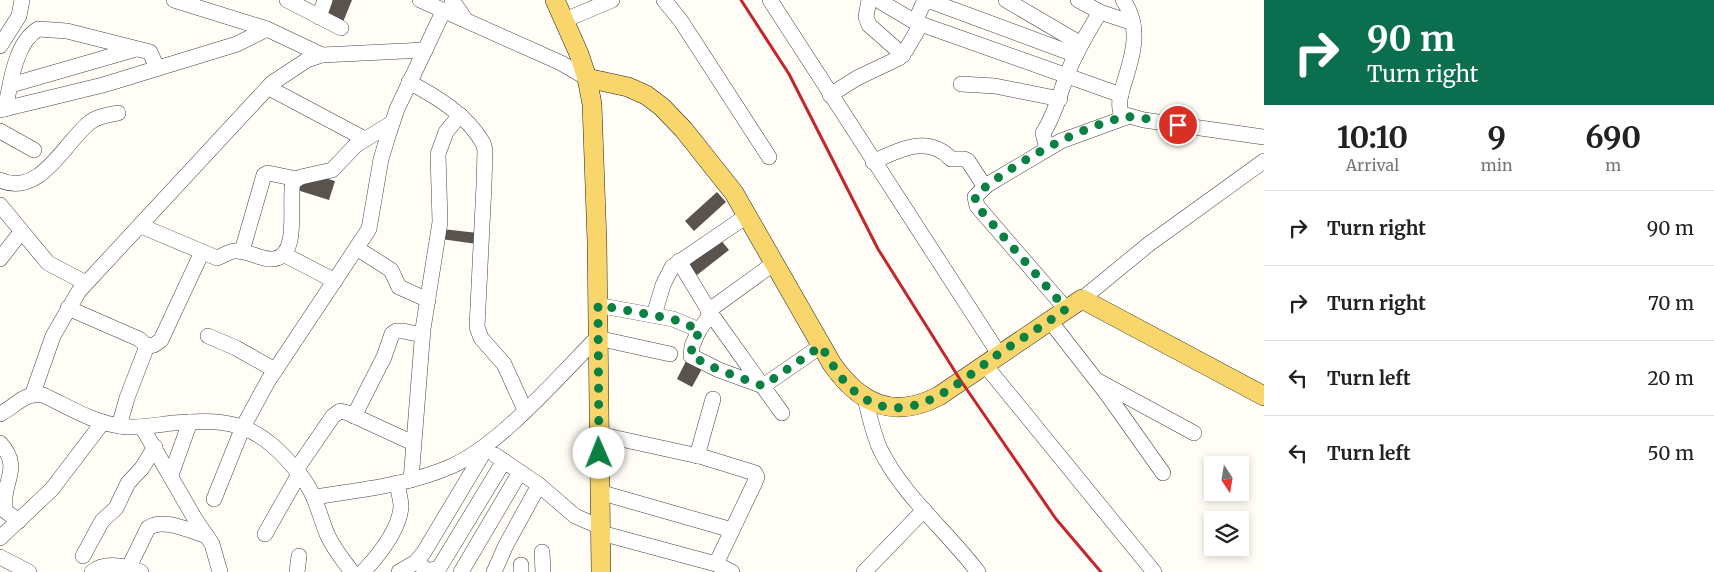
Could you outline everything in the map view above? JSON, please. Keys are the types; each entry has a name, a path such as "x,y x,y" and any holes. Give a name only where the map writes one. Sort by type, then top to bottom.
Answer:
{"main road":[{"path":"555,0 565,20 587,78 592,104 598,305 601,572"},
{"path":"587,78 628,87 646,95 662,107 712,162 748,215 773,264 821,346 852,390 865,398 894,408 924,404 1074,304 1264,396"}],"street":[{"path":"0,46 19,16 22,0"},
{"path":"175,0 215,6 322,55"},
{"path":"287,0 341,28"},
{"path":"319,17 325,0"},
{"path":"420,0 448,5 465,19 561,63 587,78"},
{"path":"565,20 612,0"},
{"path":"664,0 681,21 769,157"},
{"path":"770,0 873,162 992,359 1154,572"},
{"path":"869,0 866,17 869,26 903,55"},
{"path":"878,0 918,23 1121,95"},
{"path":"1006,0 1079,49"},
{"path":"1078,0 1100,12 1133,23"},
{"path":"1123,0 1133,23 1133,54 1121,95 1119,110 1127,117"},
{"path":"830,95 848,83 890,64 903,55 918,23 923,4 930,1 944,3 1079,49"},
{"path":"214,498 243,427 275,370 358,248 371,222 381,159 392,123 409,82 448,5"},
{"path":"1047,149 1043,133 1052,121 1067,75 1079,49 1100,12"},
{"path":"3,109 21,52 27,40 38,29 67,30 136,49 153,55 157,68"},
{"path":"3,109 52,98 237,44 267,29"},
{"path":"11,85 136,49"},
{"path":"33,393 54,336 68,308 86,283 269,88 292,69 322,55 425,50"},
{"path":"409,82 434,95 460,116 479,136 485,150 479,332 504,364 525,410"},
{"path":"961,84 994,86 1060,99"},
{"path":"269,88 365,139"},
{"path":"0,180 13,184 34,177 56,162 88,123 96,118 118,113"},
{"path":"363,572 385,545 401,508 404,482 414,443 422,335 440,222 438,154 446,132 460,116"},
{"path":"1264,137 1127,117 1080,132 1047,149 985,188 975,197 977,206 1074,304 1149,244 1264,160"},
{"path":"242,251 264,174 297,179 332,170 365,139 392,123"},
{"path":"0,131 34,150"},
{"path":"873,162 909,146 937,148 951,159 964,159 968,161 985,188"},
{"path":"141,226 217,258 231,252 242,251 268,259 280,258 285,255 291,234 292,188 297,179"},
{"path":"0,205 48,264 86,283"},
{"path":"654,315 667,274 679,261 748,215"},
{"path":"0,259 21,232"},
{"path":"358,248 390,270 399,287 428,300"},
{"path":"68,308 139,339 147,346 154,345 161,340 202,252"},
{"path":"285,255 335,281"},
{"path":"679,261 710,313 782,413"},
{"path":"763,386 719,370 691,356 692,346 710,313 773,264"},
{"path":"598,305 673,319 700,330"},
{"path":"1050,321 1163,473"},
{"path":"354,416 384,357 392,334 403,330 422,335"},
{"path":"208,336 236,348 275,370"},
{"path":"314,497 404,482 452,466 488,445 597,338 670,354"},
{"path":"119,426 127,398 147,346"},
{"path":"763,386 821,346"},
{"path":"1096,381 1194,433"},
{"path":"0,414 25,396 33,393 43,395 103,422 119,426 142,427 190,422 224,422 252,430 271,443 298,472 314,497 328,536 348,570"},
{"path":"865,398 880,448 887,463 924,510 978,572"},
{"path":"697,456 713,399"},
{"path":"265,534 298,472 336,413 344,411 414,443"},
{"path":"0,538 52,489 103,422"},
{"path":"171,474 190,422"},
{"path":"142,427 171,474 195,519 212,544 220,572"},
{"path":"598,434 697,456 745,468 755,473 757,477 716,564"},
{"path":"0,443 8,452 11,461 5,511 19,521"},
{"path":"488,445 504,461 539,485 575,516 600,530 716,564 732,572"},
{"path":"400,572 416,562 424,552 488,445"},
{"path":"83,556 102,521 116,508 128,483 142,468 155,447"},
{"path":"416,562 428,570 439,568 504,461"},
{"path":"461,572 520,472"},
{"path":"494,572 506,545 539,485"},
{"path":"599,492 732,530"},
{"path":"864,572 924,510"},
{"path":"92,572 102,567 135,570 148,528 152,526 165,524 207,536"},
{"path":"542,552 543,572"},
{"path":"297,572 299,556"},
{"path":"0,557 29,572"}],"building":[{"path":"331,0 352,0 343,22 324,18"},
{"path":"318,176 335,181 329,200 297,190 300,182"},
{"path":"717,192 726,202 694,231 685,221"},
{"path":"442,229 478,233 477,244 441,239"},
{"path":"720,239 729,250 697,275 688,264"},
{"path":"687,359 703,367 692,387 677,379"}],"railway":[{"path":"741,0 789,74 878,249 961,381 1056,519 1101,572"}],"route":[{"path":"599,453 598,305 673,319 700,330 690,351 691,356 719,370 763,386 821,346 852,390 865,398 894,408 907,408 924,404 950,389 998,354 1066,309 977,206 975,197 978,193 987,185 1022,163 1080,132 1127,117 1178,125"}]}
